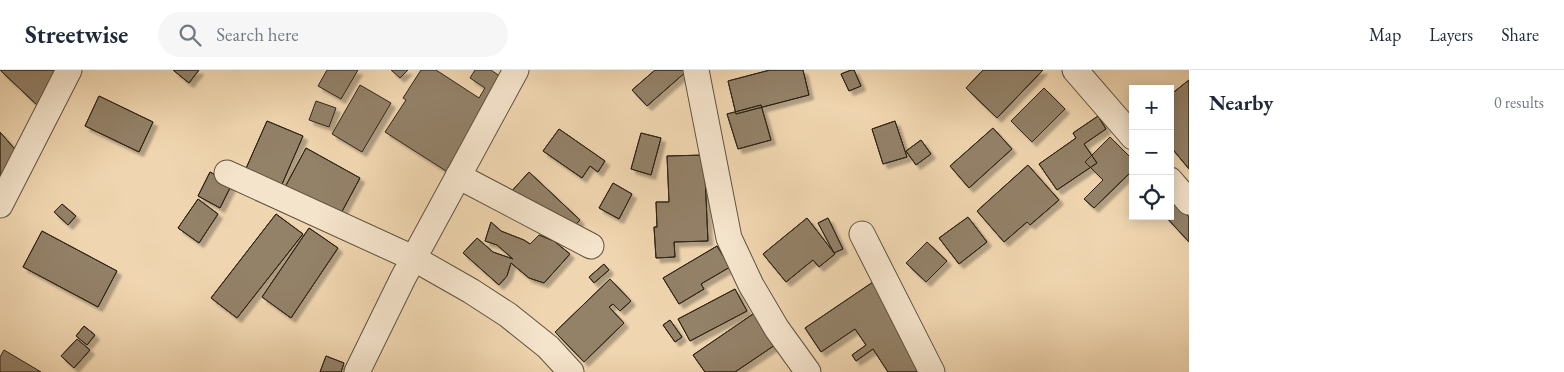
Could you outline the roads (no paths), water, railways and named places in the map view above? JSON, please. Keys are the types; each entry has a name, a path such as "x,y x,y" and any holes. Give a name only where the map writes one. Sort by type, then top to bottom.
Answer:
{"street":[{"path":"0,205 69,70"},
{"path":"357,372 413,258 516,70"},
{"path":"696,70 729,238 759,300 808,372"},
{"path":"1075,70 1129,132"},
{"path":"227,173 413,258 471,291 508,315 548,347 571,372"},
{"path":"458,176 591,246"},
{"path":"1174,185 1189,202"},
{"path":"862,234 932,372"}]}
